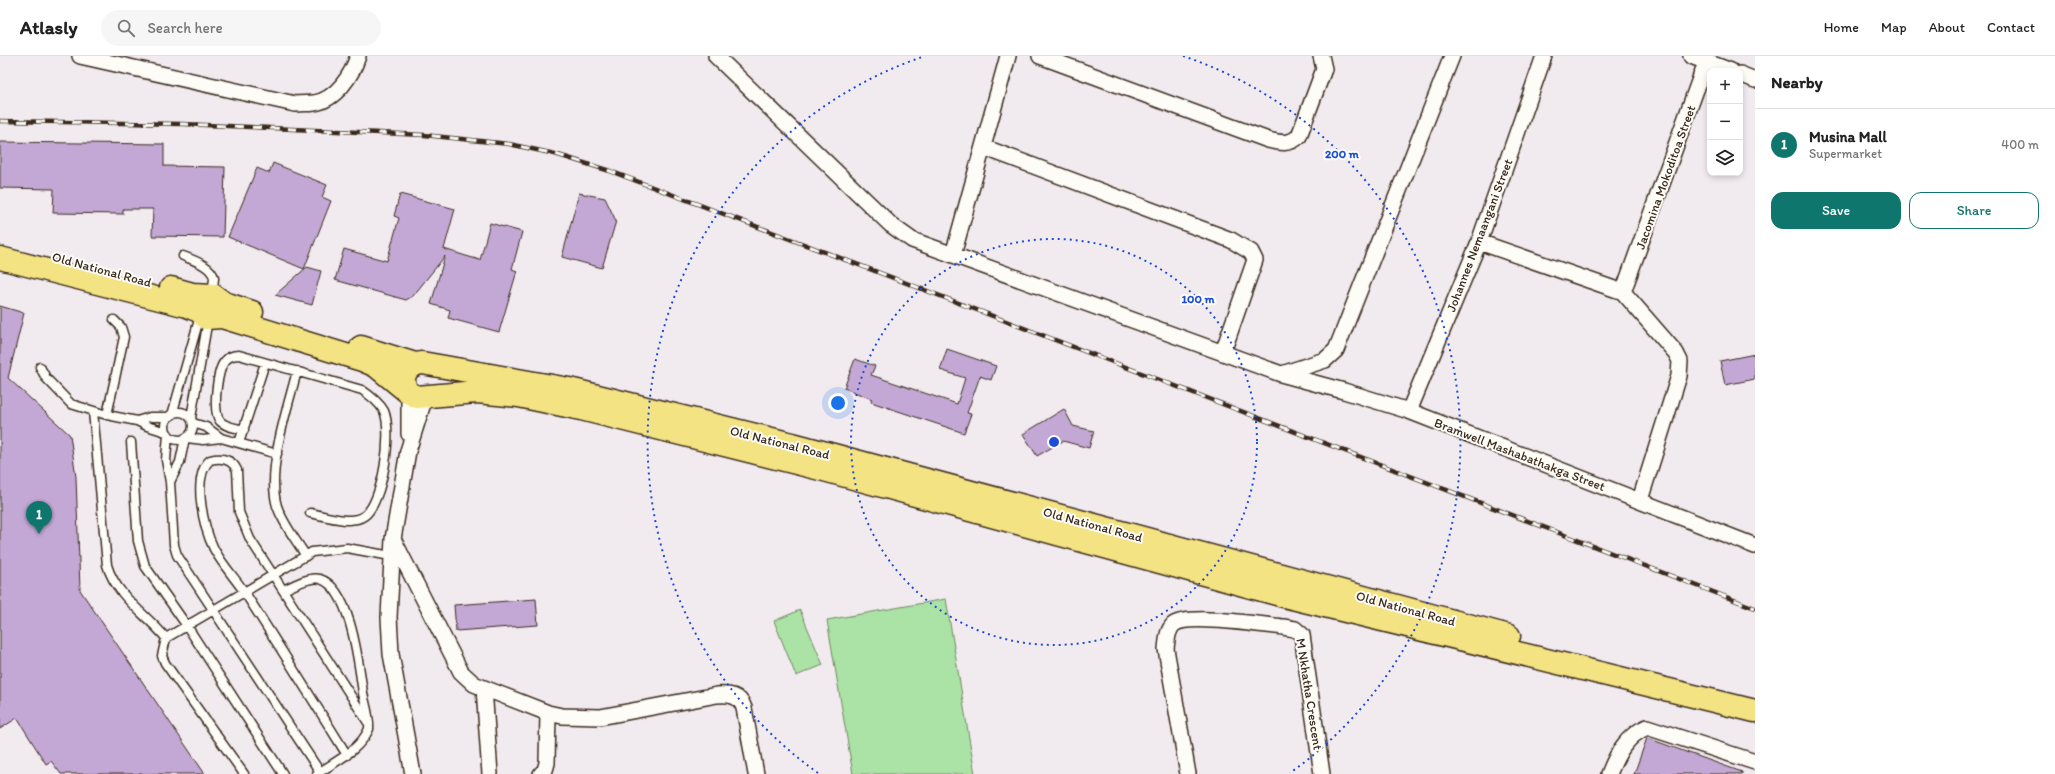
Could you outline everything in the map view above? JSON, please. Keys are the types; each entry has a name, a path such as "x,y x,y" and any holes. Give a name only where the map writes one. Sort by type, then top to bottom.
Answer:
{"main road":[{"name":"Old National Road","path":"0,242 208,307 362,360 376,366 417,394 477,392 519,396 581,409 816,468 1280,594 1755,711"},
{"name":"Old National Road","path":"0,258 181,304 208,307 225,303 422,365 569,389 773,440 1536,643 1755,697"},
{"path":"422,365 434,370 437,377 437,385 434,391 417,394 403,379 409,368 422,365"}],"street":[{"path":"80,56 295,104 316,103 330,97 349,76 358,56"},
{"name":"Bramwell Mashabathakga Street","path":"716,56 891,225 912,240 1281,374 1409,411 1755,546"},
{"path":"953,255 1008,56"},
{"path":"1040,56 1268,140 1286,142 1293,141 1299,136 1324,68 1321,56"},
{"path":"1281,374 1325,360 1336,350 1452,56"},
{"name":"Johannes Nemaangani Street","path":"1409,411 1479,242 1544,56"},
{"path":"1691,56 1723,68"},
{"name":"Jacomina Mokoditoa Street","path":"1623,292 1706,62"},
{"path":"1743,75 1755,80"},
{"path":"983,147 1231,240 1251,252 1255,260 1223,352"},
{"path":"1479,242 1623,292 1668,343 1680,361 1679,376 1640,500"},
{"path":"413,774 391,654 389,617 393,538 417,394"},
{"path":"393,538 461,672 474,684 548,713 579,717 600,717 717,695 734,696 742,702 744,708 756,774"},
{"name":"M Nkhatha Crescent","path":"1188,774 1166,649 1167,637 1172,626 1180,621 1198,620 1284,627 1295,629 1302,635 1322,774"},
{"path":"484,688 490,774"},
{"path":"541,774 545,770 547,763 548,713"},
{"path":"1609,774 1616,756 1628,740 1636,732 1647,727 1755,762"}],"lane":[{"path":"170,482 180,462 186,438 191,434 207,325 208,307 214,280 212,274 194,260 183,256"},
{"path":"208,307 198,323 170,416 166,423 166,460 170,482 174,545 182,564 318,773 347,755 363,740 370,724 354,638 348,616 338,596 329,583 319,579 308,580 283,590"},
{"path":"108,415 124,337 121,327 114,320"},
{"path":"244,430 220,422 216,414 215,404 222,366 225,360 237,355 362,390 378,402 384,411 387,426 379,491 375,501 365,516 352,520 310,513"},
{"path":"239,443 265,363"},
{"path":"40,367 46,378 71,404 108,415 137,421 167,433 177,440 186,438 203,440 221,438 277,454"},
{"path":"298,371 275,464 277,506 306,556"},
{"path":"93,411 107,565 109,573 133,606 166,638"},
{"path":"137,421 150,417 170,416 182,412 192,421 206,426 221,438"},
{"path":"131,442 141,555 145,566 187,626 283,774"},
{"path":"347,755 245,592 214,549 209,535 200,486 202,470 210,460 224,459 235,465 237,470 239,512 242,523 250,539 370,724"},
{"path":"244,774 165,663 162,656 166,638 312,552 347,548 391,556"}],"green space":[{"path":"946,599 975,774 853,774 827,620"},
{"path":"800,610 823,665 796,676 774,621"}],"building":[{"path":"0,142 164,144 164,166 225,167 223,237 152,236 153,209 123,209 123,214 53,213 54,189 0,188"},
{"path":"273,163 327,185 322,197 331,201 304,269 228,237 257,168 269,173"},
{"path":"579,193 605,198 616,221 602,268 562,257"},
{"path":"400,194 455,209 444,249 466,256 480,260 490,223 522,232 512,269 517,271 499,332 448,318 450,310 431,304 445,256 413,296 406,300 335,280 344,249 387,261 399,218 394,216"},
{"path":"307,267 321,271 312,305 275,295"},
{"path":"0,306 24,313 8,378 70,435 76,477 80,590 205,774 61,774 51,761 46,764 17,718 0,729"},
{"path":"947,349 996,366 991,380 980,376 967,413 971,414 964,433 871,402 872,399 844,388 855,359 875,366 871,375 957,404 965,378 940,370"},
{"path":"1755,354 1755,379 1725,385 1720,361"},
{"path":"1064,409 1073,426 1094,431 1089,448 1063,441 1037,456 1023,434"},
{"path":"536,599 538,625 456,631 454,605"},
{"path":"1647,738 1742,772 1742,774 1634,774"}],"railway":[{"path":"0,121 183,124 424,135 509,144 555,154 610,171 888,276 1755,608"}],"place":[{"name":"Musina Mall","path":"39,534"}]}
